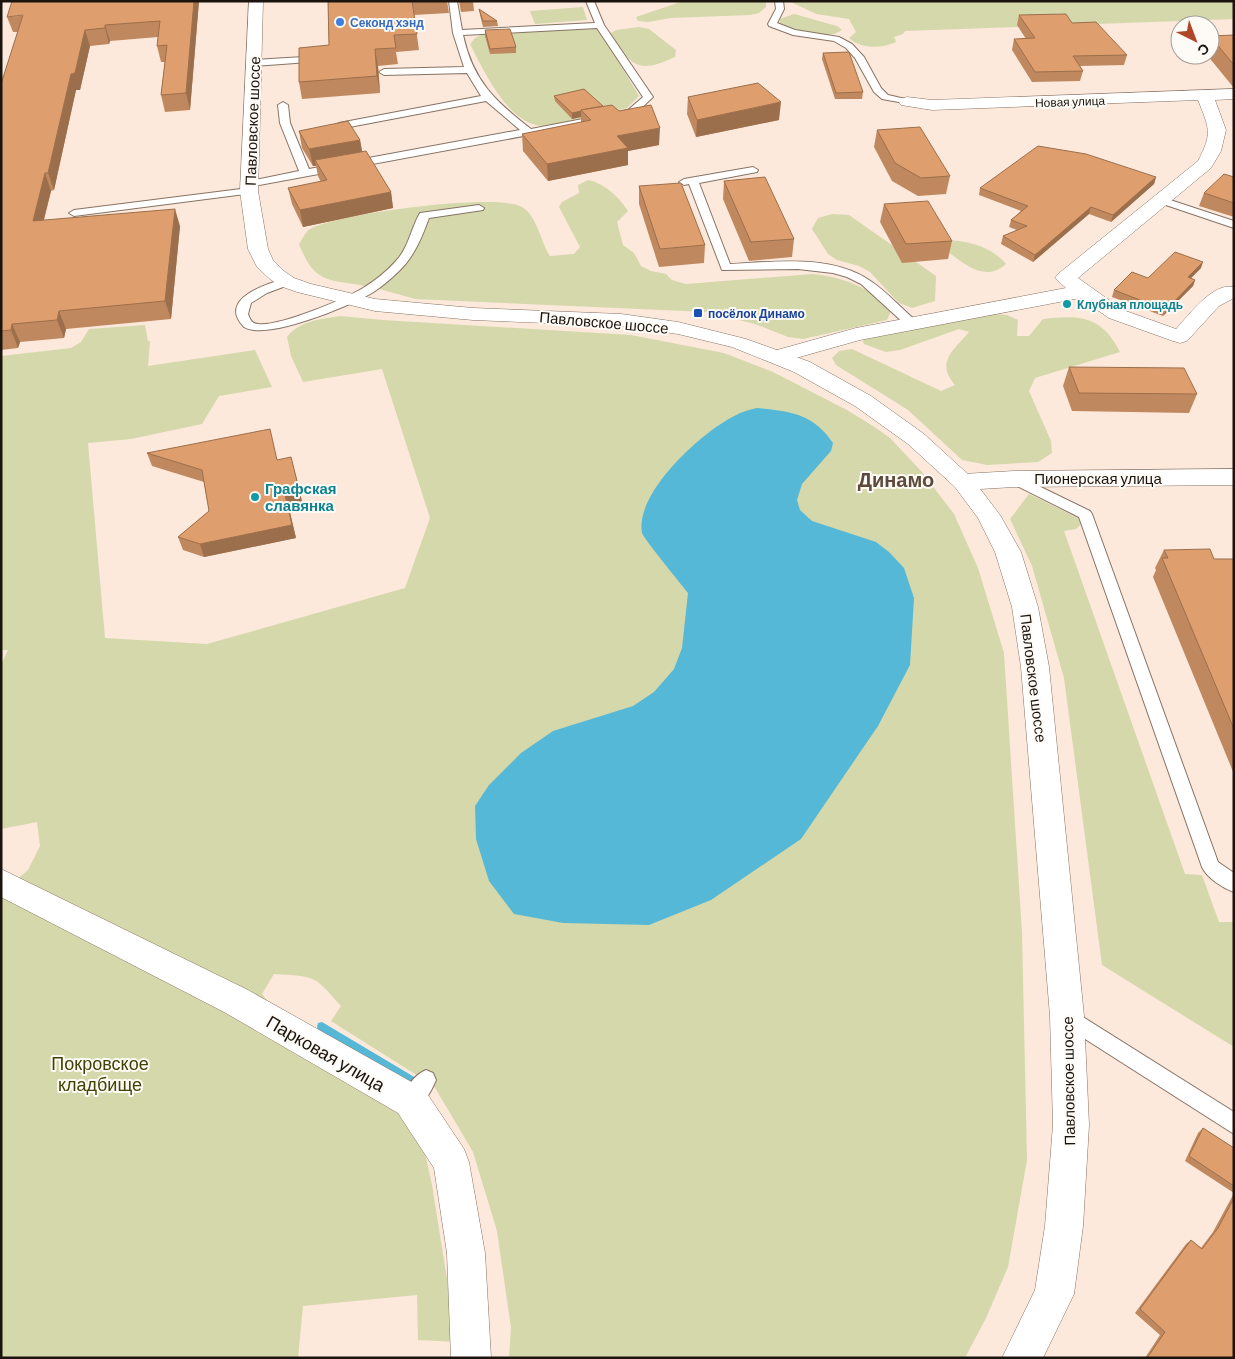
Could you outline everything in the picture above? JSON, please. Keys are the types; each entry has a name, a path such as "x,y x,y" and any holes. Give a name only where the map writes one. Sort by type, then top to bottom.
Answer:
{"street":[{"name":"Павловское шоссе","path":"256,1 249,188 258,249 264,263 287,282 348,300 375,305 447,312 621,320 678,328 739,343 778,356 802,367 863,402 916,439 962,482 988,515 1008,552 1025,607 1035,667 1067,1016 1071,1125 1064,1226 1054,1294 1022,1358"},
{"name":"Новая улица","path":"907,102 932,105 1234,94"},
{"path":"1205,96 1218,130 1212,151 1205,164 1065,278 1116,314 1180,337 1212,302 1231,291"},
{"path":"778,356 856,334 1084,291"},
{"name":"Пионерская улица","path":"962,482 1014,479 1234,477"},
{"name":"Парковая улица","path":"1,882 418,1091 451,1162 466,1253 472,1358"}],"lane":[{"path":"453,1 457,33 469,70 487,98 530,133"},
{"path":"74,213 249,188 305,173 631,113 648,97 600,25 590,1"},
{"path":"779,1 780,9 772,24 792,32 836,39 849,46 859,57 877,90 885,97 907,102"},
{"path":"457,33 600,25"},
{"path":"253,63 327,59"},
{"path":"384,72 469,70"},
{"path":"339,126 487,98"},
{"path":"283,105 285,123 305,173"},
{"path":"676,184 753,170"},
{"path":"693,181 726,268 820,266 846,273 864,281 911,323"},
{"path":"1161,200 1234,225"},
{"path":"287,282 259,291 247,300 242,309 242,318 248,325 258,328 271,326 348,300 368,290 396,268 413,246 424,215 479,208"},
{"path":"1014,479 1085,514 1211,867 1234,884"},
{"path":"1067,1016 1234,1124"},
{"path":"466,1358 472,1358"}],"green space":[{"path":"684,1 766,1 766,7 759,13 750,15 671,18 648,22 638,21 636,17"},
{"path":"793,1 1234,1 1234,19 1220,20 1220,15 1170,15 1170,21 905,31 903,34 894,37 896,42 872,47 859,44 849,38 856,32 849,19 816,14 793,3"},
{"path":"583,7 587,20 535,24 530,11"},
{"path":"794,14 837,26 842,30 828,35 820,35 803,32 780,24 780,19"},
{"path":"639,27 649,29 676,50 675,57 643,66 630,60 610,34 616,30"},
{"path":"599,28 639,96 627,108 546,126 533,124 521,118 510,108 491,83 470,44 475,38 485,33"},
{"path":"588,180 600,184 611,191 628,211 617,222 623,245 634,253 641,266 651,271 666,274 672,280 686,284 813,274 835,278 866,290 884,303 891,311 887,320 803,339 788,337 755,324 707,312 415,299 376,288 327,279 319,275 312,268 299,244 310,229 350,217 382,211 451,203 482,202 507,203 522,207 532,217 550,256 574,254 580,247 559,207 562,202 579,193 578,185"},
{"path":"832,214 849,215 936,276 935,301 912,308 899,303 870,272 859,266 837,260 828,254 812,229 818,218"},
{"path":"947,240 980,246 994,253 1006,264 998,270 990,272 973,269 943,248"},
{"path":"981,313 1007,315 1018,320 1017,336 1029,336 1043,319 1068,317 1088,320 1097,324 1105,331 1120,352 1035,378 1029,391 1051,441 1052,453 1038,462 987,465 962,460 908,410 836,365 832,358 839,351 852,349 941,391 955,385 949,377 947,363 953,351 969,332 959,329 900,350 886,352 864,344 861,335"},
{"name":"Покровское кладбище","path":"340,316 631,335 724,353 773,372 847,410 873,426 890,438 922,472 954,514 978,568 1004,653 1022,932 1027,1160 1008,1267 986,1318 965,1358 509,1358 511,1328 497,1231 473,1152 434,1086 331,1021 341,1006 319,983 306,977 274,974 262,994 277,1013 419,1126 432,1185 457,1342 418,1340 417,1295 303,1306 298,1358 1,1358 1,893 28,870 40,846 37,822 1,829 1,665 8,650 1,650 1,356 71,348 81,342 89,329 145,325 148,341 150,341 148,366 255,350 272,387 219,396 202,424 131,439 88,443 105,638 207,644 405,588 430,518 382,369 303,382 291,356 287,337 298,327 325,318"},
{"path":"1029,494 1080,519 1081,524 1076,529 1064,531 1185,874 1202,875 1219,922 1234,922 1234,1047 1102,965 1064,678 1032,566 1010,519"}],"water":[{"path":"757,408 791,413 809,420 826,433 833,443 831,451 802,484 797,500 800,510 812,521 876,542 889,552 904,568 914,598 910,665 878,726 801,839 711,900 649,925 563,923 514,914 489,881 476,839 475,806 489,785 521,753 553,731 633,706 654,692 674,669 682,648 688,593 644,537 642,533 643,517 649,499 661,480 676,462 694,445 728,419"}],"building":[{"path":"12,1 194,1 186,93 161,95 167,45 157,46 160,21 105,25 105,28 85,30 75,73 71,74 48,173 45,173 33,221 175,209 165,301 59,311 57,320 12,324 11,330 1,331 1,84 23,15 7,17"},
{"path":"328,1 412,1 417,34 394,35 396,48 375,49 377,76 299,82 299,48 329,45"},
{"path":"479,9 497,21 483,21"},
{"path":"1066,14 1072,23 1096,22 1127,55 1073,56 1083,71 1035,72 1014,39 1035,38 1019,15"},
{"path":"510,29 516,47 490,49 485,30"},
{"path":"1234,35 1234,65 1220,48 1220,36"},
{"path":"849,52 863,92 836,93 823,53"},
{"path":"758,83 781,102 697,120 688,97"},
{"path":"584,89 603,106 572,113 554,96"},
{"path":"612,105 619,111 651,105 660,128 617,136 628,148 547,164 522,134 591,120 581,110"},
{"path":"348,121 360,140 309,149 299,131"},
{"path":"920,127 950,176 921,178 895,163 877,130"},
{"path":"1038,146 1086,154 1156,177 1113,215 1091,207 1035,255 1003,236 1027,226 1011,220 1028,206 980,188"},
{"path":"366,151 391,192 300,210 288,188 327,180 315,160"},
{"path":"1224,174 1234,177 1234,203 1204,193"},
{"path":"765,177 794,239 751,242 724,181"},
{"path":"681,183 705,245 660,249 639,186"},
{"path":"928,201 952,241 906,244 884,204"},
{"path":"1175,252 1203,262 1188,277 1195,280 1166,310 1114,290 1132,272 1148,278"},
{"path":"1069,367 1184,368 1197,394 1079,393"},
{"name":"Графская славянка","path":"270,429 277,460 291,457 299,489 284,491 292,525 200,544 178,537 209,511 202,470 147,453"},
{"path":"1210,549 1214,559 1234,559 1234,729 1162,558 1168,558 1164,550"},
{"path":"1203,1128 1234,1148 1234,1186 1189,1156"},
{"path":"1234,1198 1234,1358 1147,1358 1165,1332 1140,1309 1191,1240 1202,1249 1218,1228"}],"waterway":[{"path":"322,1027 422,1088"}],"place":[{"name":"Секонд хэнд","path":"340,22"},
{"name":"Клубная площадь","path":"1067,304"},
{"name":"посёлок Динамо","path":"698,313"},
{"name":"Графская славянка","path":"255,497"}],"district":[{"name":"Динамо","path":"896,479"}]}
